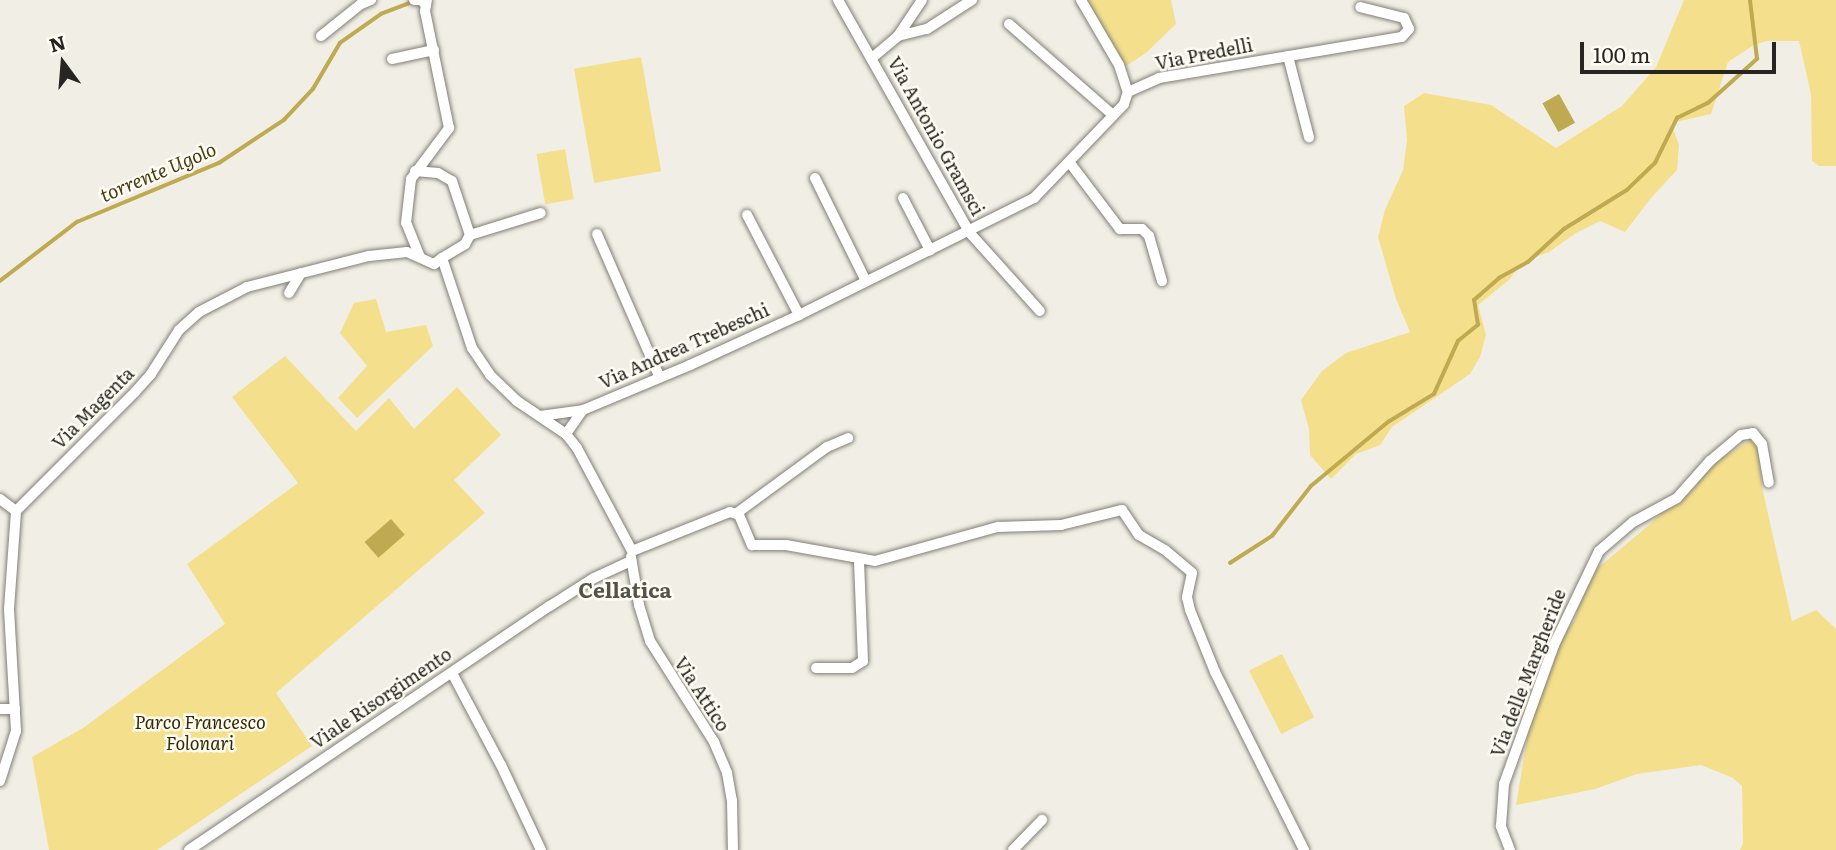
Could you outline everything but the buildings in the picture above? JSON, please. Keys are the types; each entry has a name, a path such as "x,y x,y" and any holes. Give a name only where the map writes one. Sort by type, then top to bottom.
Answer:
{"street":[{"path":"321,36 361,4 372,0"},
{"path":"414,0 424,1 449,128 441,142 415,171 406,223 420,257 438,261 467,239 541,213"},
{"name":"Via Antonio Gramsci","path":"838,0 969,232 1040,311"},
{"name":"Via Antonio Gramsci","path":"872,58 898,36 922,0"},
{"name":"Via Antonio Gramsci","path":"898,36 927,29 972,0"},
{"path":"1081,0 1119,65 1128,92"},
{"name":"Via Predelli","path":"1128,92 1159,78 1406,35 1409,29 1404,18 1360,7"},
{"path":"1009,24 1113,115"},
{"path":"392,59 434,50"},
{"path":"1288,56 1308,137"},
{"name":"Via Andrea Trebeschi","path":"540,416 583,410 799,315 1034,198 1124,104 1128,92"},
{"path":"1070,163 1120,229 1142,229 1149,236 1162,281"},
{"path":"415,171 438,173 452,181 467,239"},
{"path":"815,178 866,281"},
{"path":"902,198 930,250"},
{"name":"Via Andrea Trebeschi","path":"747,215 799,315"},
{"path":"597,234 659,376"},
{"name":"Via Magenta","path":"16,512 135,392 151,374 179,330 199,312 247,287 301,273 386,252 407,252 420,257"},
{"path":"438,261 472,348 490,375 517,401 566,434 583,410"},
{"path":"289,293 301,273"},
{"name":"Via delle Margheride","path":"1510,850 1501,826 1504,784 1554,645 1599,551 1633,522 1677,498 1710,461 1741,435 1753,433 1762,444 1769,482"},
{"name":"Via Attico","path":"566,434 635,553 639,605 650,641 718,752 732,800 733,850"},
{"path":"847,434 737,513 752,545 786,545 859,560 891,558 998,527 1061,525 1119,509 1139,535 1165,550 1192,573 1186,597 1215,672 1304,850"},
{"path":"0,499 16,512 9,609 16,731 0,780"},
{"name":"Viale Risorgimento","path":"189,850 594,578 635,553 727,513 737,513"},
{"path":"816,668 852,668 863,661 859,560"},
{"path":"452,673 501,765 541,850"},
{"path":"0,709 15,709"},
{"path":"1013,850 1042,820"}],"green space":[{"path":"1086,0 1171,0 1176,24 1146,53 1126,66"},
{"path":"1684,0 1836,0 1836,166 1819,166 1812,161 1811,94 1799,41 1767,41 1754,45 1728,62 1711,114 1671,123 1679,145 1677,170 1625,232 1600,221 1576,233 1549,252 1523,262 1509,280 1478,305 1486,335 1480,357 1470,374 1392,427 1380,445 1356,454 1331,479 1310,455 1309,429 1301,400 1322,371 1346,353 1410,332 1396,299 1378,237 1385,210 1403,170 1407,140 1404,106 1424,93 1491,105 1556,148 1622,106 1656,67"},
{"path":"641,57 661,171 594,183 574,69"},
{"path":"565,149 574,199 545,204 536,154"},
{"path":"376,299 386,332 426,325 433,346 357,418 338,398 367,366 340,333 354,303"},
{"name":"Parco Francesco Folonari","path":"285,356 356,431 389,398 414,429 457,387 501,435 454,480 485,513 276,693 312,746 157,850 49,850 32,757 83,728 225,624 187,564 298,483 232,397"},
{"path":"1750,440 1758,448 1762,487 1792,621 1816,610 1836,629 1836,850 1740,850 1743,843 1742,786 1733,778 1701,765 1637,774 1595,789 1516,805 1529,727 1553,651 1575,619 1586,578 1650,524 1713,464"},
{"path":"1282,654 1314,717 1281,734 1249,671"}],"shaded area":[{"path":"1559,94 1575,123 1558,132 1542,103"},
{"path":"391,519 405,535 378,558 365,542"}],"waterway":[{"path":"1230,563 1272,536 1311,486 1388,422 1434,394 1458,341 1478,325 1474,300 1499,278 1528,262 1564,229 1627,190 1655,163 1677,118 1708,103 1757,59 1750,0"},
{"name":"torrente Ugolo","path":"0,281 77,222 219,163 284,120 313,89 340,43 381,14 413,2"}],"district":[{"name":"Cellatica","path":"625,589"}]}
